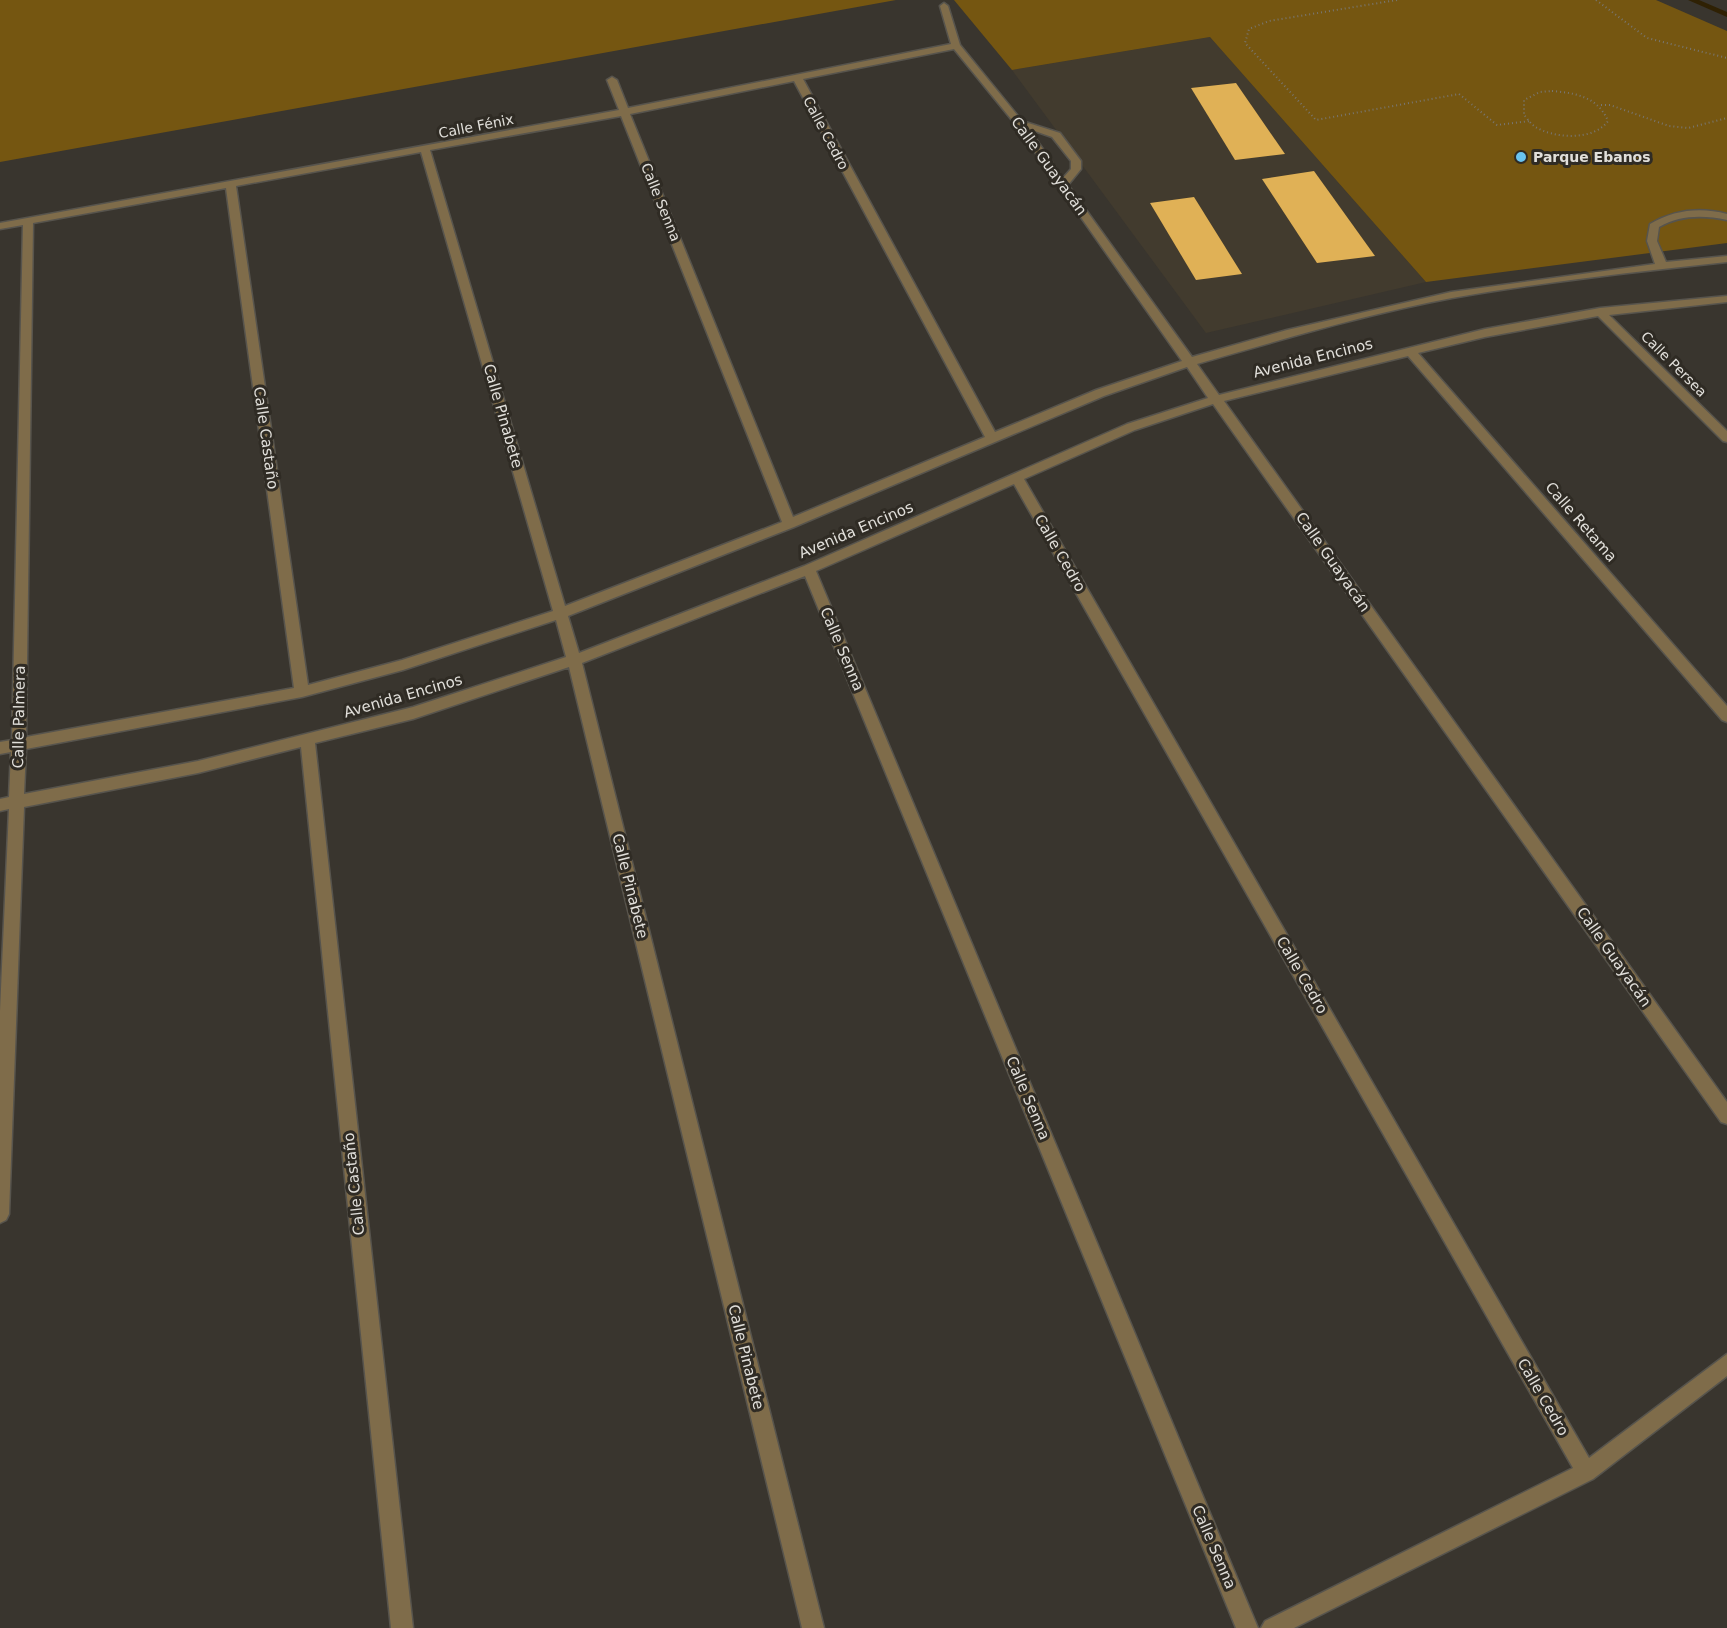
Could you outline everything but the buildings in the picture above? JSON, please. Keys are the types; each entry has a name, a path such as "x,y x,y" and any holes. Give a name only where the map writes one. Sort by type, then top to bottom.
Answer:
{"street":[{"name":"Calle Guayacán","path":"944,6 956,46 1019,123 1727,1116"},
{"name":"Calle Fénix","path":"0,226 625,112 956,46"},
{"name":"Calle Cedro","path":"797,78 993,440"},
{"name":"Calle Senna","path":"612,80 789,525"},
{"path":"1019,123 1056,135 1076,160 1076,169 1063,185"},
{"name":"Calle Pinabete","path":"425,149 574,660 813,1628"},
{"name":"Calle Castaño","path":"231,184 302,692"},
{"path":"1661,265 1652,241 1654,226 1666,217 1695,213 1727,217"},
{"name":"Calle Palmera","path":"0,1214 8,804 19,745 28,221"},
{"name":"Avenida Encinos","path":"0,748 302,692 403,665 561,613 789,525 1100,393 1190,362 1287,334 1451,295 1661,265 1727,259"},
{"name":"Avenida Encinos","path":"8,804 198,767 307,740 413,713 574,660 809,568 1131,427 1217,399 1485,333 1599,312 1727,299"},
{"name":"Calle Persea","path":"1599,312 1727,438"},
{"name":"Calle Retama","path":"1410,351 1727,716"},
{"name":"Calle Cedro","path":"1017,478 1586,1472"},
{"name":"Calle Senna","path":"809,568 1248,1628"},
{"name":"Calle Castaño","path":"307,740 402,1628"},
{"path":"1272,1628 1586,1472 1727,1364"}],"path":[{"path":"1397,0 1269,21 1249,29 1245,43 1316,120 1459,94 1497,125 1530,121"},
{"path":"1596,0 1647,38 1727,58"},
{"path":"1558,91 1578,94 1600,105 1607,113 1609,121 1606,128 1598,133 1585,136 1563,135 1541,128 1530,121 1522,107 1524,100 1540,92 1558,91"},
{"path":"1600,105 1610,105 1669,126 1688,128 1727,118"}],"shaded area":[{"path":"0,0 896,0 0,162"},
{"name":"Parque Ebanos","path":"954,0 1656,0 1727,31 1727,243 1426,282 1210,37 1012,70"},
{"path":"1210,37 1426,282 1206,333 1012,70"}],"waterway":[{"path":"1692,0 1727,15"}],"place":[{"name":"Parque Ebanos","path":"1521,157"}]}
